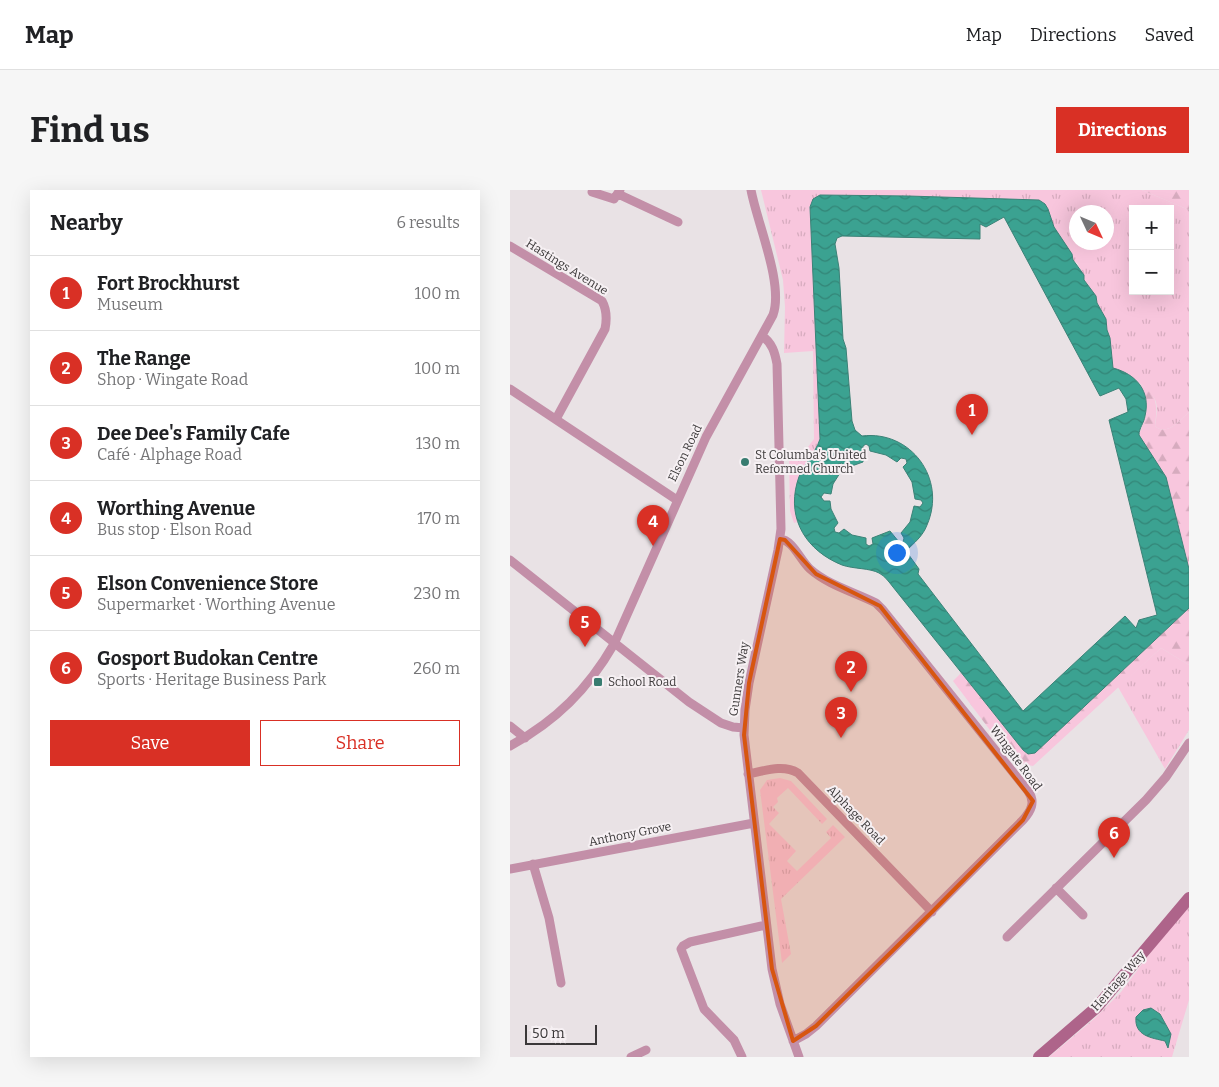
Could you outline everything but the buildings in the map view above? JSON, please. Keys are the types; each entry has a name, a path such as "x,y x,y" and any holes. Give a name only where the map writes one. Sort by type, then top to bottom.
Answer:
{"street":[{"name":"Elson Road","path":"510,746 548,723 578,695 602,664 614,644 706,437 774,312 776,297 769,258 751,190"},
{"path":"592,192 614,199 619,192 678,222"},
{"name":"Hastings Avenue","path":"510,246 602,301 605,306 605,329 556,419"},
{"name":"Gunners Way","path":"762,336 770,344 777,364 780,539 751,675 744,728 772,969 780,1004 799,1057"},
{"path":"510,389 677,500"},
{"name":"Wingate Road","path":"780,539 787,541 806,565 820,576 876,604 883,610 1032,797 1032,807 1023,820 816,1026 793,1041"},
{"path":"510,560 682,696 721,723 744,728"},
{"path":"510,726 525,738"},
{"path":"1007,937 1146,800 1166,777 1189,743"},
{"name":"Alphage Road","path":"748,774 784,768 792,769 798,773 932,912"},
{"name":"Anthony Grove","path":"510,869 754,823"},
{"path":"533,864 549,918 561,983"},
{"path":"1056,888 1083,915"},
{"name":"Heritage Way","path":"1039,1057 1097,1007 1189,898"},
{"path":"742,1057 734,1040 704,1009 681,949 690,942 766,925"},
{"path":"631,1057 646,1050"}],"highlighted area":[{"path":"780,539 785,540 816,574 880,606 1033,801 1023,820 932,912 816,1026 793,1041 772,969 744,735 749,683"}],"green space":[{"path":"761,190 1142,190 1189,210 1189,412 1169,429 1164,430 1155,426 1157,408 1154,397 1138,382 1124,373 1113,369 1106,319 1097,303 1096,296 1084,280 1078,264 1073,260 1069,250 1114,250 1114,205 1069,205 1069,250 1054,227 1048,209 1039,200 820,195 810,207 820,439 796,484 794,507 797,522 794,523 790,511 789,460 793,456 802,455 814,439 813,351 784,353 785,307 783,280"},
{"path":"1142,190 1189,190 1189,210"},
{"path":"1140,384 1154,397 1156,407 1155,426 1160,429 1169,429 1189,412 1189,569 1166,477 1139,435 1146,415 1147,404"},
{"path":"1189,608 1189,665 1161,648 1033,766 1014,762 953,681 961,673 1023,750 1035,753"},
{"path":"1161,648 1189,665 1189,730 1165,769 1118,687"},
{"path":"780,778 791,781 827,819 822,824 788,788 777,798 778,802 773,807 779,813 769,824 796,851 787,861 797,871 831,838 826,832 833,825 845,837 781,899 791,954 782,963 760,790 767,780"},
{"path":"1189,907 1189,1000 1172,1057 1049,1057 1095,1018 1121,992 1160,940"}],"water":[{"path":"820,195 1039,200 1048,209 1054,227 1084,275 1084,280 1096,296 1097,303 1106,319 1113,368 1135,379 1144,391 1146,407 1139,435 1166,477 1189,569 1189,608 1035,753 1028,754 1023,750 885,577 875,571 842,565 830,559 810,543 798,522 795,509 797,483 820,439 810,207 813,199","holes":["1004,217 1100,396 1119,388 1126,399 1128,412 1109,420 1157,615 1139,620 1136,628 1125,616 1023,711 918,574 919,569 906,551 923,533 932,508 932,491 928,475 920,461 909,449 896,441 880,436 862,436 855,430 852,421 846,348 843,339 839,268 835,244 837,238 842,236 980,239 980,224 986,227","866,444 869,446 870,451 886,455 897,462 901,458 906,459 907,463 903,467 912,482 915,499 921,500 923,503 920,507 914,506 910,522 901,533 904,538 903,542 899,542 890,531 872,538 873,544 869,546 866,544 866,538 852,535 844,529 839,533 835,532 834,528 838,523 831,509 830,501 824,501 821,497 824,493 831,494 833,484 840,473 837,468 838,464 842,463 846,468 863,462 863,446"]},
{"path":"1151,1008 1160,1014 1171,1034 1168,1048 1165,1041 1145,1035 1138,1028 1136,1017 1143,1010"}],"place":[{"name":"Fort Brockhurst","path":"972,435"},
{"name":"St Columba's United Reformed Church","path":"745,462"},
{"name":"Worthing Avenue","path":"653,546"},
{"name":"Elson Convenience Store","path":"585,647"},
{"name":"School Road","path":"598,682"},
{"name":"The Range","path":"851,692"},
{"name":"Dee Dee's Family Cafe","path":"841,738"},
{"name":"Gosport Budokan Centre","path":"1114,858"}]}
